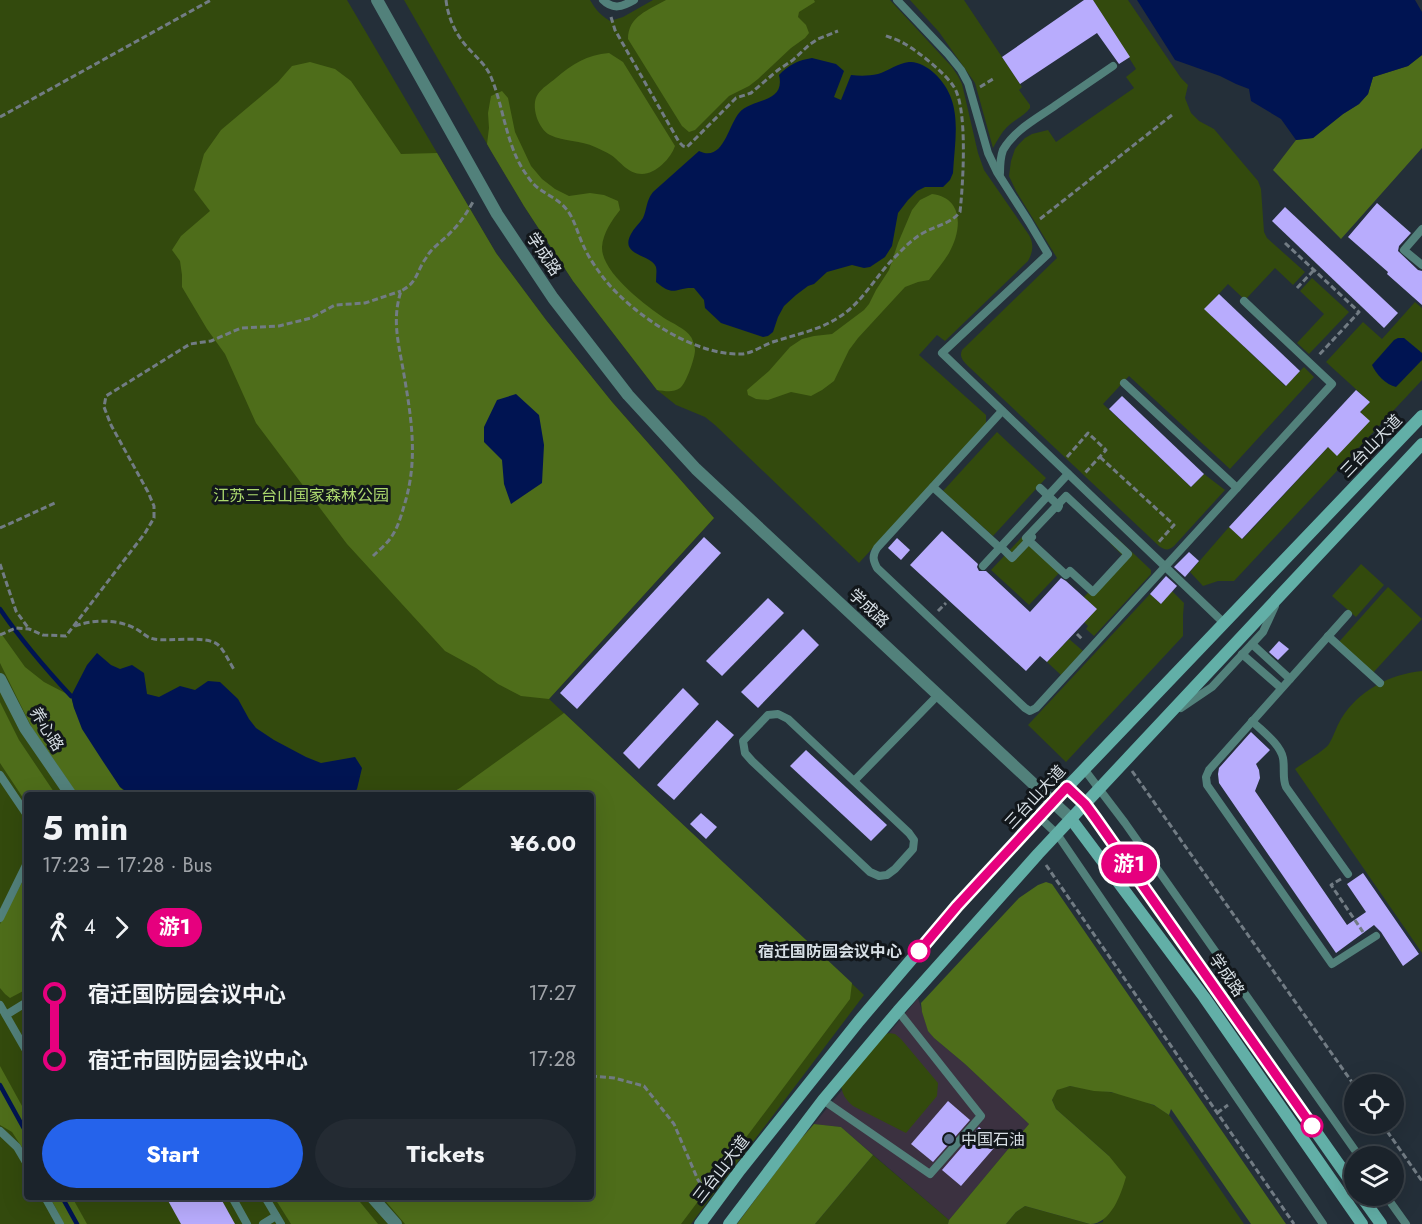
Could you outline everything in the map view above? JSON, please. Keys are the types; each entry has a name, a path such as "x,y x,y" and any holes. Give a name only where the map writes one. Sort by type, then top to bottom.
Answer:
{"main road":[{"name":"三台山大道","path":"700,1224 859,1021 957,906 1084,769 1422,416"},
{"path":"729,1224 823,1100 898,1011 1038,854 1422,444"},
{"name":"学成路","path":"1067,787 1085,804 1344,1172"},
{"name":"学成路","path":"1071,819 1204,996 1362,1224"},
{"path":"1368,1206 1381,1224"}],"street":[{"name":"学成路","path":"377,0 497,214 553,298 628,395 696,469 1071,819"},
{"name":"养心路","path":"0,679 25,728 69,792"},
{"path":"375,1200 396,1224"}],"lane":[{"path":"603,0 615,7 634,0"},
{"path":"897,0 961,70 968,83 988,153 1000,177 1048,254 942,354 1224,623"},
{"path":"1000,177 1001,156 1015,136 1113,66"},
{"path":"1422,229 1404,250 1422,265"},
{"path":"1002,411 873,554 878,568 1030,711 1036,708 1332,384 1244,301"},
{"path":"1124,383 1237,488"},
{"path":"984,566 1068,474"},
{"path":"933,487 1012,558 1028,540 1026,538 1066,495 1128,554 1093,592 1070,571 1066,575 1028,540"},
{"path":"1040,488 1057,505"},
{"path":"1167,717 1212,687 1263,632 1278,598"},
{"path":"1348,614 1209,770 1206,777 1207,785 1332,964 1372,938"},
{"path":"1328,636 1380,683"},
{"path":"1252,644 1290,679"},
{"path":"1242,654 1281,688"},
{"path":"854,781 938,695"},
{"path":"778,714 788,719 854,781 914,840 913,849 887,875 879,876 861,864 752,761 745,753 743,741 768,715 778,714"},
{"path":"1252,722 1281,752 1283,781 1348,874"},
{"path":"1084,769 1132,833 1352,1146"},
{"path":"0,775 24,811"},
{"path":"1039,817 1057,834 1323,1224"},
{"path":"0,918 24,869"},
{"path":"6,1015 24,1004"},
{"path":"0,1005 24,1047"},
{"path":"823,1100 930,1174 981,1116 898,1011"},
{"path":"0,1131 17,1147 24,1159"},
{"path":"47,1200 60,1224"},
{"path":"234,1200 247,1224"},
{"path":"263,1224 279,1220 267,1200"},
{"path":"1393,1206 1406,1224"}],"path":[{"path":"0,117 211,0"},
{"path":"446,0 454,29 480,59 491,77 521,166 536,187 566,208 585,250 606,280 629,305 663,329 699,346 723,353 745,354 836,320 863,296 891,260 913,240 926,231 953,220 960,212 962,118 955,88 948,79 905,44 884,35"},
{"path":"610,6 615,30 679,142 687,147 736,98 751,93 818,39 838,31"},
{"path":"971,93 993,79"},
{"path":"1031,226 1172,115"},
{"path":"0,564 16,611 29,628 43,635 66,636 154,518 154,506 148,492 111,425 104,407 106,396 190,344 211,341 241,328 279,326 311,318 335,305 364,303 402,291 412,285 426,257 462,220 482,188"},
{"path":"1285,243 1359,312 1311,364"},
{"path":"1297,288 1314,270"},
{"path":"373,556 392,538 407,498 413,464 412,421 396,326 397,306 402,291"},
{"path":"1059,465 1088,433 1106,450 1077,482"},
{"path":"1100,457 1174,525 1149,552"},
{"path":"0,528 57,502"},
{"path":"73,627 106,621 137,629 147,637 154,639 193,639 216,643 235,671"},
{"path":"0,635 16,628 29,628"},
{"path":"1125,761 1346,1074"},
{"path":"1038,854 1294,1224"},
{"path":"1348,874 1331,885 1372,938"},
{"path":"594,1076 614,1078 644,1086 674,1124 698,1180 716,1202"},
{"path":"1389,1134 1422,1181"}],"shaded area":[{"path":"1137,0 1415,0 1422,12 1422,55 1408,66 1373,77 1368,94 1359,104 1313,138 1296,140 1281,119 1251,101 1249,89 1175,60"},
{"path":"812,58 836,64 844,71 834,97 841,100 851,75 878,74 909,62 919,63 932,71 944,84 954,107 956,132 953,173 943,187 925,187 908,200 898,213 892,246 885,257 870,267 852,265 827,272 784,306 773,332 763,337 721,323 705,308 704,300 694,288 671,291 662,287 656,282 656,267 648,259 632,251 628,241 643,218 653,192 699,151 714,152 719,148 735,119 744,108 773,96 780,84 779,75 786,68"},
{"path":"1398,338 1404,338 1422,353 1422,360 1396,387 1382,379 1372,365"},
{"path":"516,394 539,415 544,445 542,483 511,504 504,484 502,460 484,442 484,427 497,400"},
{"path":"97,653 111,665 120,669 132,665 144,673 147,694 159,697 180,686 195,690 208,681 220,682 238,699 256,728 274,740 321,763 355,757 362,768 357,789 354,792 127,792 120,787 82,729 74,708 71,696 87,665"},
{"path":"918,998 928,1030 934,1038 1029,1124 949,1220 841,1127 814,1124"}],"green space":[{"name":"江苏三台山国家森林公园","path":"0,0 347,0 496,253 612,402 714,518 549,699 864,995 691,1224 0,1224"},
{"path":"404,0 590,0 598,12 610,21 623,17 653,0 890,0 952,67 962,84 984,170 1029,235 1032,251 1028,261 945,341 937,335 919,355 986,415 986,424 859,563 715,425 705,417 676,405 657,390 573,281 524,206"},
{"path":"666,0 814,0 815,2 799,12 798,17 806,25 809,33 805,38 749,86 729,96 695,130 689,132 682,126 628,39 629,31 636,19"},
{"path":"910,0 964,0 1022,87 1019,90 1030,108 1007,127 993,148 975,83 939,32"},
{"path":"1093,0 1128,0 1188,85 1185,98 1191,113 1199,121 1214,129 1258,181 1261,189 1264,232 1267,238 1305,272 1293,285 1275,268 1245,300 1228,284 1205,309 1285,386 1304,367 1314,377 1230,469 1129,376 1103,404 1191,487 1204,474 1225,490 1174,546 1168,549 1159,546 968,366 961,355 962,350 1057,258 1009,176 1015,149 1025,138 1048,130 1056,142 1134,88 1126,77 1136,69"},
{"path":"609,53 623,62 675,146 662,164 647,173 633,172 611,155 590,145 550,135 542,128 536,116 536,99 544,88 580,61"},
{"path":"1422,55 1422,148 1341,239 1273,170 1296,140 1313,138 1359,104 1368,94 1373,77 1408,66"},
{"path":"310,62 335,69 351,81 401,154 437,153 496,253 546,320 612,402 714,518 549,699 521,696 445,651 347,544 256,423 225,354 182,287 180,261 172,250 181,236 210,211 194,190 204,154 221,130 278,82 292,66"},
{"path":"502,91 508,98 515,132 531,166 542,179 569,196 590,193 604,195 618,201 620,210 604,237 602,247 604,257 625,287 691,337 695,354 682,386 677,390 657,390 573,281 491,151 487,144 491,96"},
{"path":"932,194 950,202 955,208 958,225 949,253 929,280 905,287 858,338 849,350 834,381 822,390 811,396 791,392 768,400 756,399 748,395 747,390 769,371 790,347 802,339 832,334 864,310 889,270 912,210 920,200"},
{"path":"1312,278 1349,312 1309,354 1297,343 1324,314 1300,291"},
{"path":"1415,302 1422,308 1422,380 1234,581 1218,581 1203,586 1190,572 1229,527 1243,539 1370,402 1326,362 1363,322 1382,339"},
{"path":"997,432 1046,478 993,536 943,491"},
{"path":"1022,537 1060,572 1029,605 991,570"},
{"path":"1116,537 1151,570 1151,574 1094,636 1086,629 1088,626 1084,622 1096,609 1084,597 1123,556 1110,543"},
{"path":"1361,564 1384,585 1356,617 1332,596"},
{"path":"1388,587 1422,619 1372,674 1338,643"},
{"path":"1172,591 1184,603 1183,636 1066,762 1028,725 1150,594 1161,604"},
{"path":"0,632 25,667 44,682 71,696 74,708 125,792 76,792 32,728 0,663"},
{"path":"1069,639 1083,651 1061,675 1047,662"},
{"path":"1422,671 1422,953 1295,769 1326,747 1348,709 1366,692 1387,680"},
{"path":"0,702 19,740 54,792 24,792 24,799 0,763"},
{"path":"564,713 852,983 850,999 681,1224 405,1224 385,1200 594,1200 594,792 453,792"},
{"path":"24,879 24,991 10,998 0,988 0,924"},
{"path":"1046,882 1052,884 1286,1224 1251,1224 1171,1109 1169,1115 1154,1105 1111,1092 1070,1086 1057,1090 1052,1100 1056,1109 1109,1156 1126,1177 1118,1199 1109,1214 1097,1223 1090,1224 1025,1206 1016,1212 1006,1224 948,1224 1029,1124 934,1038 928,1031 921,1003 1019,898"},
{"path":"889,1033 901,1039 938,1083 937,1096 906,1133 853,1106 844,1096 841,1088 841,1084 883,1035"},
{"path":"0,1066 24,1110 24,1150 12,1132 0,1125"},
{"path":"1070,1086 1133,1097 1169,1115 1244,1224 1096,1224 1103,1222 1109,1156 1056,1109 1052,1100 1057,1089"},
{"path":"814,1124 841,1127 873,1155 815,1224 737,1224 799,1141"},
{"path":"873,1155 949,1220 948,1224 815,1224"},
{"path":"52,1200 74,1200 87,1224 64,1224"},
{"path":"276,1200 358,1200 378,1224 291,1224"},
{"path":"1025,1206 1090,1224 1006,1224 1016,1212"}],"building":[{"path":"1084,0 1093,0 1130,57 1119,64 1097,33 1020,84 1002,57"},
{"path":"1377,203 1411,233 1399,246 1398,251 1422,271 1422,305 1348,237"},
{"path":"1285,207 1398,313 1384,328 1272,221"},
{"path":"1219,294 1300,371 1286,386 1204,309"},
{"path":"1356,390 1370,402 1360,412 1370,421 1337,456 1328,447 1242,539 1229,527"},
{"path":"1122,396 1204,474 1191,487 1109,409"},
{"path":"942,531 978,564 979,571 986,571 1030,612 1061,578 1097,609 1047,662 1040,656 1026,671 910,565"},
{"path":"704,537 721,553 577,709 560,693"},
{"path":"897,538 910,550 901,560 888,548"},
{"path":"1189,552 1199,561 1185,577 1174,567"},
{"path":"1166,576 1177,586 1161,604 1150,594"},
{"path":"768,598 784,613 722,676 706,661"},
{"path":"803,629 819,645 758,708 741,692"},
{"path":"1279,641 1289,649 1278,660 1269,652"},
{"path":"683,688 699,704 639,769 623,753"},
{"path":"717,720 734,735 674,800 657,785"},
{"path":"1251,732 1270,750 1256,764 1260,778 1255,791 1347,925 1366,912 1347,884 1363,873 1419,954 1403,966 1374,925 1336,953 1219,783 1219,768"},
{"path":"806,750 887,825 871,841 790,766"},
{"path":"701,813 717,827 706,839 690,824"},
{"path":"948,1101 970,1120 933,1162 911,1144"},
{"path":"979,1127 987,1134 983,1139 994,1148 961,1186 942,1170"},
{"path":"168,1200 222,1200 235,1224 181,1224"}],"waterway":[{"path":"0,609 16,632 71,696"},
{"path":"0,1085 24,1129"},
{"path":"64,1200 77,1224"}],"bus line":[{"name":"游1","path":"919,951 957,906 1067,787 1085,804 1096,819 1312,1126"}],"place":[{"name":"宿迁国防园会议中心","path":"919,951"},
{"name":"中国石油","path":"949,1139"}]}
